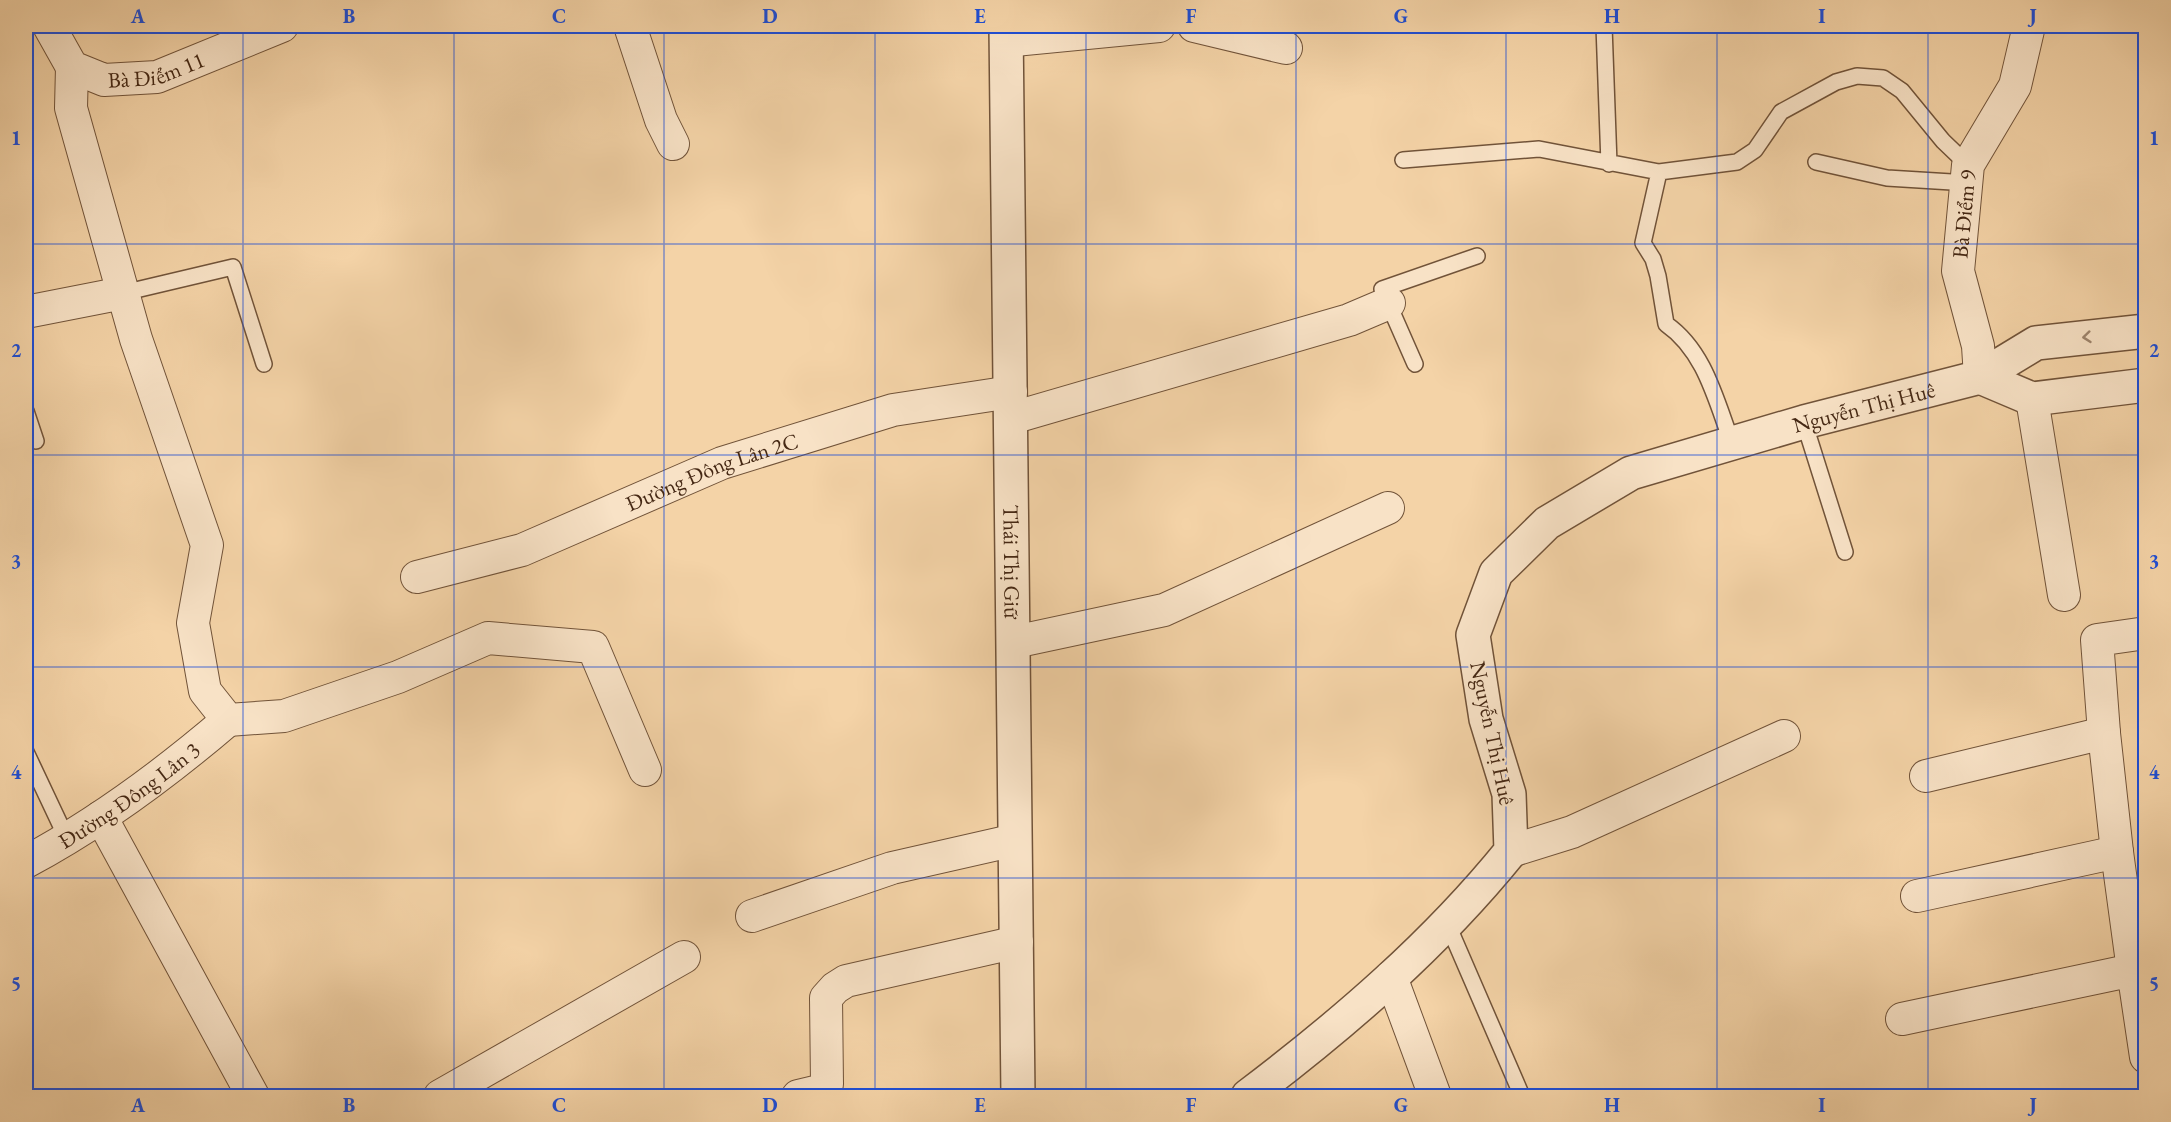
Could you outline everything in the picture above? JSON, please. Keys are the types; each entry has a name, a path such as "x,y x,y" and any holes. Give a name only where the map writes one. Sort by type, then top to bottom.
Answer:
{"street":[{"name":"Bà Điểm 11","path":"49,26 72,67 104,80 157,77 282,26"},
{"path":"630,26 661,120 673,144"},
{"path":"1006,33 1159,26"},
{"path":"1194,26 1286,48"},
{"name":"Bà Điểm 9","path":"1980,378 1978,346 1958,271 1968,174 2015,87 2029,26"},
{"name":"Thái Thị Giữ","path":"1006,33 1012,405 1018,1096"},
{"path":"72,67 71,108 136,339 207,544 193,623 205,691 228,720 284,716 398,677 488,638 593,647 645,770"},
{"path":"26,312 123,293"},
{"name":"Đường Đông Lân 2C","path":"417,577 522,550 722,463 893,410 1012,405 1349,320 1389,303"},
{"name":"Nguyễn Thị Huê","path":"1511,851 1509,794 1485,719 1473,635 1496,573 1547,523 1631,473 1804,422 1980,378 2036,343 2145,331"},
{"path":"1980,378 2032,399 2145,385"},
{"path":"2032,399 2064,595"},
{"path":"1014,642 1164,610 1388,508"},
{"path":"2145,633 2097,640 2117,852 2145,1060"},
{"name":"Đường Đông Lân 3","path":"26,862 67,839 165,774 228,720"},
{"path":"1926,776 2104,732"},
{"path":"1248,1096 1316,1045 1448,926 1511,851 1572,831 1784,736"},
{"path":"100,817 253,1096"},
{"path":"753,916 891,868 1016,840"},
{"path":"1917,896 2117,852"},
{"path":"798,1096 819,1091 827,1084 826,998 835,988 846,981 1017,942"},
{"path":"440,1096 684,957"},
{"path":"1902,1019 2133,970"},
{"path":"1391,977 1435,1096"}],"lane":[{"path":"1604,26 1609,164"},
{"path":"1403,160 1539,149 1659,172 1737,162 1755,150 1782,112 1836,82 1857,76 1883,78 1902,90 1968,174"},
{"path":"1816,162 1887,178 1968,174"},
{"path":"1659,172 1643,243 1653,259 1658,276 1666,324 1680,334 1696,355 1732,443"},
{"path":"1415,364 1383,289 1478,256"},
{"path":"123,293 233,267 264,364"},
{"path":"26,411 36,441"},
{"path":"1804,422 1845,552"},
{"path":"26,752 67,839"},
{"path":"1448,926 1522,1096"}]}
